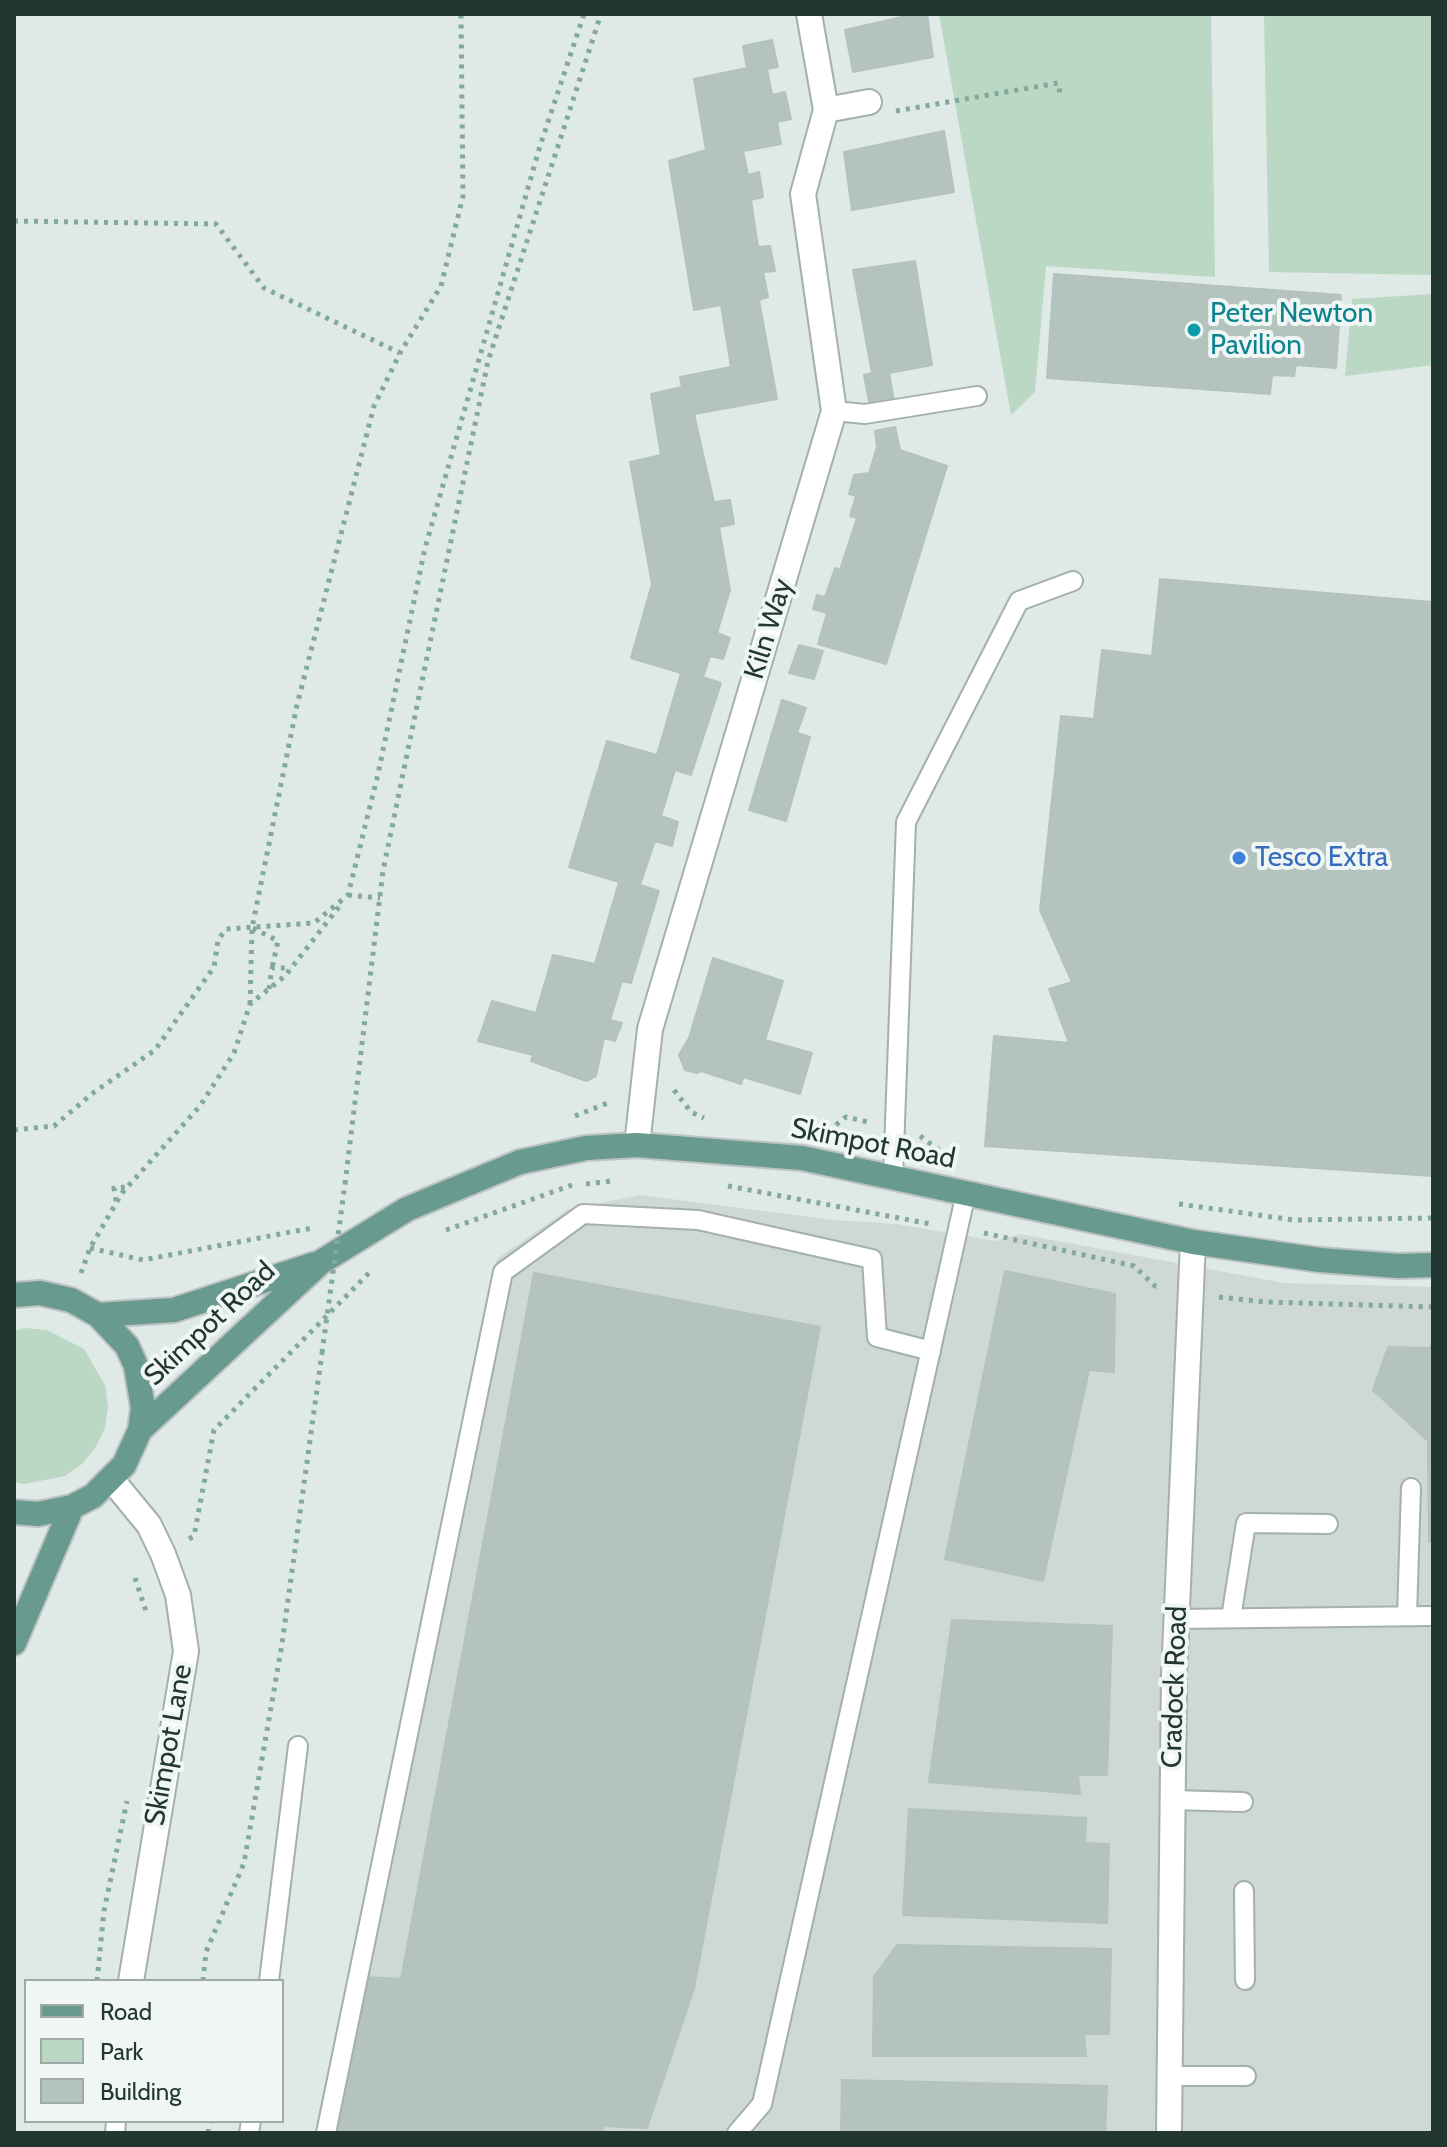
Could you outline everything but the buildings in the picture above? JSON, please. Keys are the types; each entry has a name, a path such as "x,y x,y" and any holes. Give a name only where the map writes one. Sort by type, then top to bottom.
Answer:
{"main road":[{"name":"Skimpot Road","path":"140,1430 321,1262 407,1209 520,1162 586,1148 637,1145 802,1158 1193,1242 1320,1260 1398,1266 1433,1265"},
{"name":"Skimpot Road","path":"98,1315 174,1310 321,1262"},
{"path":"14,1295 40,1293 71,1300 98,1315 127,1346 136,1366 143,1408 140,1430 129,1456 112,1480 72,1507 38,1514 14,1512"},
{"path":"14,1643 72,1507"}],"street":[{"name":"Kiln Way","path":"637,1145 650,1029 834,411 803,194 826,110 809,14"},
{"path":"826,110 869,102"},
{"name":"Cradock Road","path":"1169,2133 1176,1619 1193,1242"},
{"name":"Skimpot Lane","path":"112,1480 149,1525 163,1554 178,1595 186,1651 131,1979"}],"lane":[{"path":"834,411 865,414 977,396"},
{"path":"893,1177 906,822 1019,601 1073,581"},
{"path":"737,2133 762,2104 966,1193"},
{"path":"326,2133 503,1272 583,1214 698,1220 872,1259 877,1337 931,1351"},
{"path":"1407,1616 1411,1488"},
{"path":"1231,1618 1246,1523 1328,1524"},
{"path":"1176,1619 1433,1616"},
{"path":"269,1979 298,1746"},
{"path":"1172,1800 1243,1802"},
{"path":"1244,1891 1245,1980"},
{"path":"1168,2076 1246,2076"}],"path":[{"path":"323,1223 309,1229 143,1260 90,1248 128,1187 200,1106 234,1053 250,1004 252,928 297,705 362,451 374,406 400,353 441,286 463,196 461,14"},
{"path":"250,1004 292,968 348,895 378,774 425,548 540,146 584,14"},
{"path":"203,1979 206,1952 244,1863 282,1644 345,1184 380,898 488,361 601,14"},
{"path":"869,102 881,113 1058,83 1060,93"},
{"path":"14,221 216,224 264,288 400,353"},
{"path":"14,1130 54,1126 93,1093 155,1050 214,967 218,940 226,929 314,923 348,895 380,898"},
{"path":"252,928 278,941 269,989"},
{"path":"272,968 292,968"},
{"path":"561,1122 615,1101"},
{"path":"927,1137 949,1157"},
{"path":"440,1232 573,1185 620,1180"},
{"path":"727,1186 892,1217"},
{"path":"1171,1203 1294,1220 1433,1218"},
{"path":"337,1218 351,1212"},
{"path":"999,1235 1134,1266 1155,1286"},
{"path":"194,1536 214,1430 373,1269"},
{"path":"1240,1301 1433,1307"},
{"path":"132,1568 149,1619"},
{"path":"97,1979 104,1911 129,1788"}],"shaded area":[{"path":"640,1195 833,1220 896,1224 995,1241 1020,1234 1284,1283 1433,1287 1433,2133 324,2133 497,1259 567,1210"}],"green space":[{"path":"939,14 1211,14 1215,277 1046,266 1035,392 1011,415"},
{"path":"1264,14 1433,14 1433,275 1269,272"},
{"path":"1433,294 1433,365 1345,376 1352,299"},
{"path":"25,1328 47,1330 84,1349 105,1385 108,1407 105,1428 96,1447 82,1464 65,1476 24,1484 14,1482 14,1331"}],"place":[{"name":"Peter Newton Pavilion","path":"1194,330"},
{"name":"Tesco Extra","path":"1239,858"}]}
